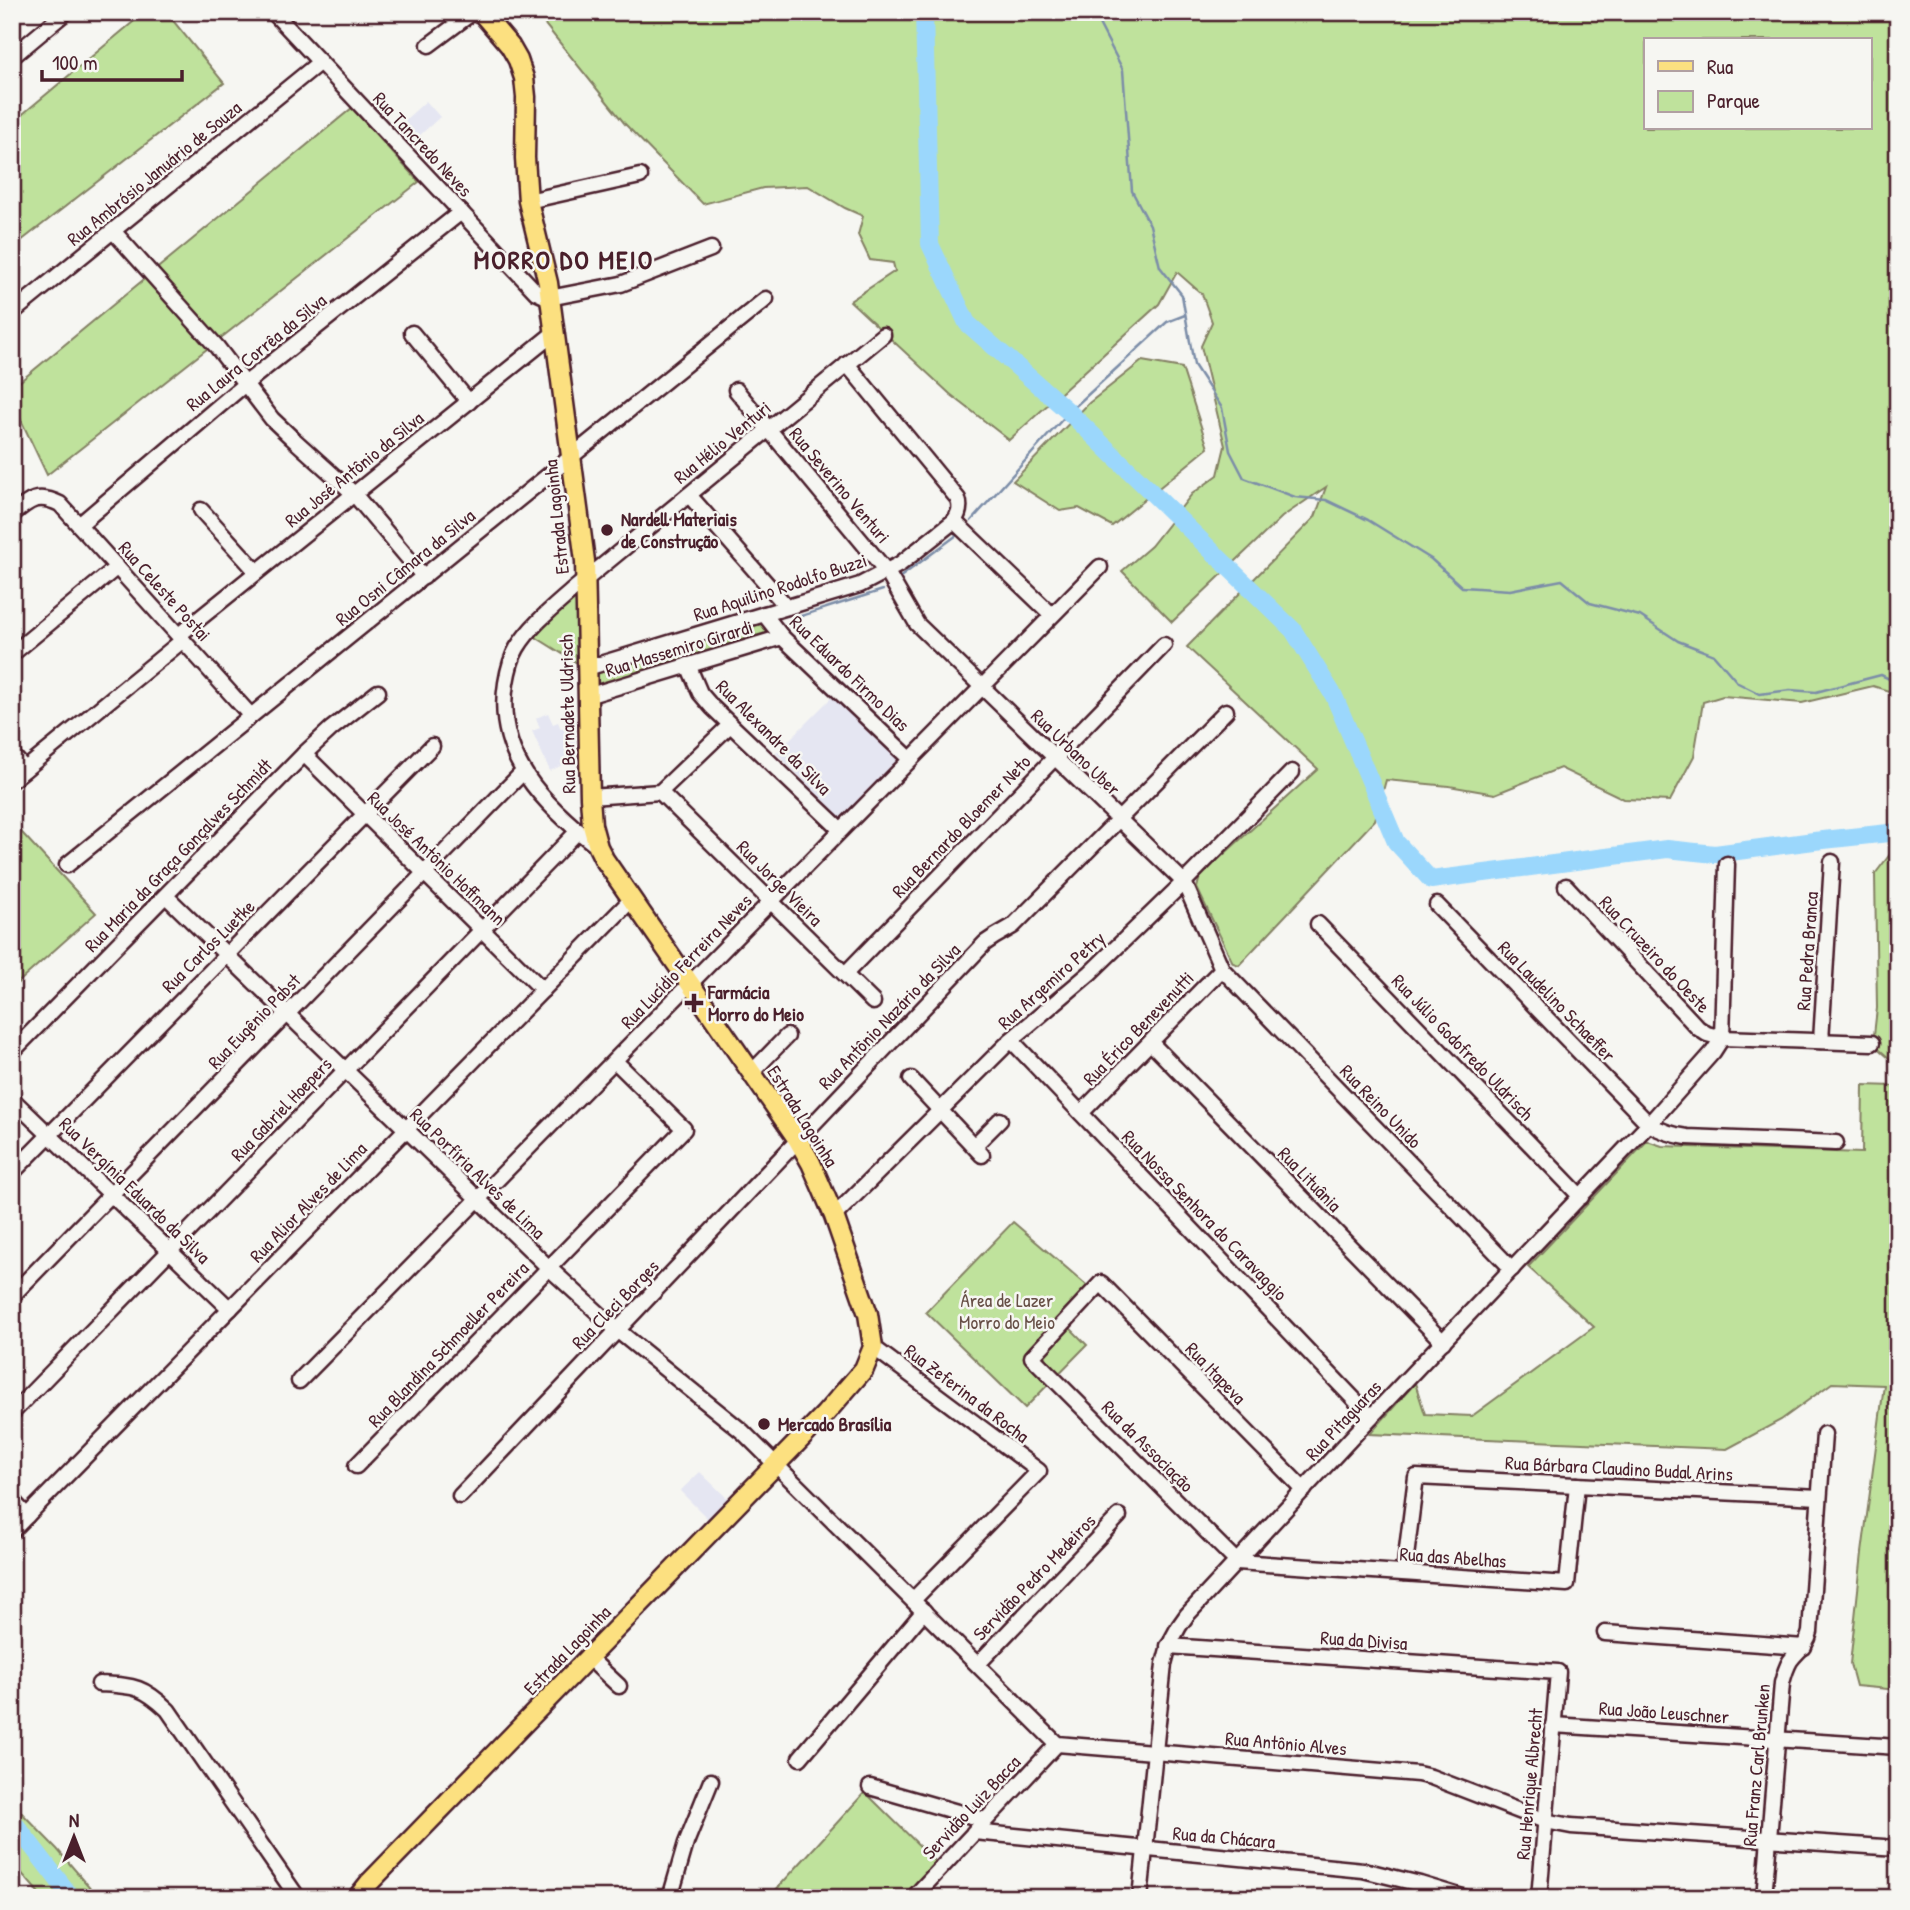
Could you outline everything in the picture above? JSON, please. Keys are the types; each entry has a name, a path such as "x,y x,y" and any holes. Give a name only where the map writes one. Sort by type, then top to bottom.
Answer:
{"main road":[{"name":"Estrada Lagoinha","path":"481,12 510,46 524,78 528,201 550,298 583,534 586,579"},
{"name":"Rua Bernadete Uldrisch","path":"586,579 590,797 592,825 598,847"},
{"name":"Estrada Lagoinha","path":"357,1898 857,1379 873,1346 868,1314 834,1216 811,1163 752,1072 631,900 598,847"}],"street":[{"path":"12,57 66,12"},
{"name":"Rua Tancredo Neves","path":"273,12 536,292 550,298"},
{"path":"429,46 473,12"},
{"name":"Rua Ambrósio Januário de Souza","path":"12,313 320,62"},
{"path":"528,201 640,176"},
{"name":"Rua Laura Corrêa da Silva","path":"79,526 244,384 461,212"},
{"path":"114,232 216,347 282,429 354,494 424,577"},
{"path":"550,298 621,284 711,249"},
{"name":"Rua Osni Câmara da Silva","path":"67,865 766,299"},
{"path":"412,333 469,401"},
{"name":"Rua José Antônio da Silva","path":"12,780 257,572 554,333"},
{"name":"Rua Hélio Venturi","path":"586,579 883,335"},
{"path":"847,365 958,499 959,513 954,522 1052,615"},
{"name":"Rua Severino Venturi","path":"736,390 887,572"},
{"path":"689,495 787,607"},
{"name":"Rua Celeste Postai","path":"12,516 33,499 45,498 60,504 251,716"},
{"path":"201,510 257,572"},
{"name":"Rua Aquilino Rodolfo Buzzi","path":"587,668 860,585 887,572 916,553 954,522"},
{"path":"12,654 117,567"},
{"name":"Rua Lucídio Ferreira Neves","path":"299,1381 1100,567"},
{"name":"Rua Urbano Uber","path":"887,572 917,624 1184,883 1222,969"},
{"name":"Estrada Lagoinha","path":"586,579 526,635 515,651 504,701 511,747 523,772 543,798 598,847"},
{"name":"Rua Eduardo Firmo Dias","path":"764,614 782,637 910,759"},
{"name":"Rua Massemiro Girardi","path":"587,696 782,637"},
{"name":"Rua Bernardo Bloemer Neto","path":"845,974 1164,645"},
{"name":"Rua Alexandre da Silva","path":"688,665 700,693 841,830"},
{"name":"Rua Maria da Graça Gonçalves Schmidt","path":"12,1052 304,754 378,692"},
{"name":"Rua Antônio Nazário da Silva","path":"798,1140 985,943 1013,926 1226,711"},
{"path":"590,797 660,792 730,725"},
{"name":"Rua Carlos Luetke","path":"12,1173 432,746"},
{"name":"Rua José Antônio Hoffmann","path":"304,754 544,990"},
{"path":"12,755 25,769"},
{"name":"Rua Eugênio Pabst","path":"12,1296 523,772"},
{"name":"Rua Argemiro Petry","path":"834,1216 1011,1040 1090,973 1184,883 1292,772"},
{"name":"Rua Jorge Vieira","path":"660,792 873,1002"},
{"name":"Rua Gabriel Hoepers","path":"12,1413 578,831"},
{"name":"Rua Pedra Branca","path":"1821,1041 1832,862"},
{"path":"1727,864 1722,1038 1872,1044"},
{"name":"Rua Cruzeiro do Oeste","path":"1566,886 1698,1028 1722,1038"},
{"name":"Rua Porfíria Alves de Lima","path":"166,896 549,1268 617,1330 743,1432 777,1464"},
{"name":"Rua Alior Alves de Lima","path":"12,1531 631,900"},
{"name":"Rua Laudelino Schaeffer","path":"1437,905 1649,1124"},
{"name":"Rua Júlio Godofredo Uldrisch","path":"1318,924 1581,1197"},
{"name":"Rua Érico Benevenutti","path":"1081,1114 1222,969"},
{"name":"Rua Reino Unido","path":"1222,969 1512,1269"},
{"path":"752,1072 787,1036"},
{"name":"Rua Pitaguaras","path":"1140,1898 1164,1664 1168,1646 1177,1629 1371,1417 1649,1124 1713,1052 1722,1038"},
{"name":"Rua Nossa Senhora do Caravaggio","path":"1011,1040 1371,1417"},
{"name":"Rua Lituânia","path":"1151,1043 1443,1342"},
{"name":"Rua Blandina Schmoeller Pereira","path":"356,1466 684,1129 615,1061"},
{"path":"911,1079 978,1150 1000,1119"},
{"name":"Rua Vergínia Eduardo da Silva","path":"12,1099 230,1309"},
{"path":"1649,1124 1678,1136 1836,1143"},
{"name":"Rua Cleci Borges","path":"460,1496 798,1140"},
{"name":"Rua Itapeva","path":"1032,1357 1101,1283 1304,1490"},
{"name":"Rua Zeferina da Rocha","path":"873,1346 1039,1471 913,1600"},
{"name":"Rua da Associação","path":"1032,1357 1237,1562"},
{"name":"Rua Franz Carl Brunken","path":"1765,1898 1780,1693 1784,1672 1793,1657 1804,1647 1810,1632 1824,1434"},
{"path":"777,1464 1058,1744"},
{"name":"Rua Bárbara Claudino Budal Arins","path":"1404,1573 1416,1477 1819,1497"},
{"name":"Rua das Abelhas","path":"1237,1562 1567,1584 1577,1485"},
{"path":"12,1500 27,1516"},
{"name":"Servidão Pedro Medeiros","path":"978,1664 1119,1516"},
{"path":"800,1758 924,1611"},
{"path":"1605,1633 1804,1647"},
{"name":"Rua da Divisa","path":"1168,1646 1558,1672"},
{"path":"589,1658 619,1686"},
{"name":"Rua Henrique Albrecht","path":"1539,1898 1558,1672"},
{"path":"99,1684 140,1688 168,1710 298,1898"},
{"name":"Rua João Leuschner","path":"1553,1724 1898,1747"},
{"name":"Rua Antônio Alves","path":"1058,1744 1418,1773 1545,1821 1586,1828 1898,1848"},
{"name":"Servidão Luiz Bacca","path":"912,1898 1058,1744"},
{"path":"670,1898 686,1843 711,1781"},
{"path":"870,1787 985,1820"},
{"name":"Rua da Chácara","path":"974,1832 1363,1870 1466,1898"}],"shaded area":[{"path":"426,101 440,117 409,145 395,129"},
{"path":"834,695 899,759 841,818 776,753"},
{"path":"548,713 553,724 558,722 561,729 568,727 576,744 566,749 571,761 550,771 532,731 540,728 536,718"},
{"path":"700,1472 729,1500 709,1520 680,1491"}],"green space":[{"path":"145,12 166,12 224,83 12,248 12,123"},
{"path":"535,12 1898,12 1898,694 1873,686 1802,703 1723,696 1703,702 1694,756 1670,801 1624,799 1560,768 1495,794 1386,780 1375,820 1239,965 1233,963 1197,888 1200,876 1318,769 1187,647 1315,517 1326,487 1282,517 1172,622 1122,571 1151,546 1192,494 1218,475 1225,446 1201,346 1212,322 1202,294 1177,272 1159,304 1009,440 950,394 850,301 895,271 893,263 870,260 858,235 863,216 808,186 763,188 703,204 625,124"},
{"path":"352,108 419,182 47,475 12,401 12,388"},
{"path":"1142,361 1182,368 1208,448 1112,526 1079,508 1060,511 1013,481 1089,403"},
{"path":"577,595 577,663 534,636"},
{"path":"760,623 767,627 766,635 599,688 597,684 597,670"},
{"path":"12,822 96,913 12,988"},
{"path":"1898,844 1898,1066 1873,1044 1877,1008 1875,874"},
{"path":"1898,1081 1898,1690 1856,1686 1850,1664 1884,1385 1832,1383 1781,1420 1727,1449 1370,1434 1415,1383 1425,1414 1472,1416 1594,1327 1528,1267 1647,1141 1662,1146 1862,1153 1863,1085 1895,1086"},
{"name":"Área de Lazer Morro do Meio","path":"1013,1222 1090,1288 1062,1320 1087,1345 1025,1408 926,1312"},
{"path":"865,1792 938,1864 906,1898 778,1898 773,1893"},
{"path":"12,1803 57,1849 99,1898 43,1898 12,1862"}],"waterway":[{"path":"924,12 930,244 967,323 1069,412 1293,630 1334,696 1396,842 1431,880 1667,849 1715,854 1898,832"},
{"path":"1093,12 1123,70 1132,191 1150,225 1160,267 1182,295 1194,365 1222,408 1230,451 1244,478 1295,497 1326,500 1368,520 1431,559 1462,587 1510,590 1562,580 1590,603 1640,616 1678,641 1714,655 1738,683 1760,694 1790,690 1816,692 1881,675 1898,683"},
{"path":"971,521 1069,412 1167,322 1185,315"},
{"path":"899,578 957,535"},
{"path":"801,616 883,590"},
{"path":"12,1820 72,1898"}],"place":[{"name":"Nardell Materiais de Construção","path":"607,530"},
{"name":"Farmácia Morro do Meio","path":"694,1003"},
{"name":"Mercado Brasília","path":"764,1424"}],"district":[{"name":"MORRO DO MEIO","path":"564,259"}]}
